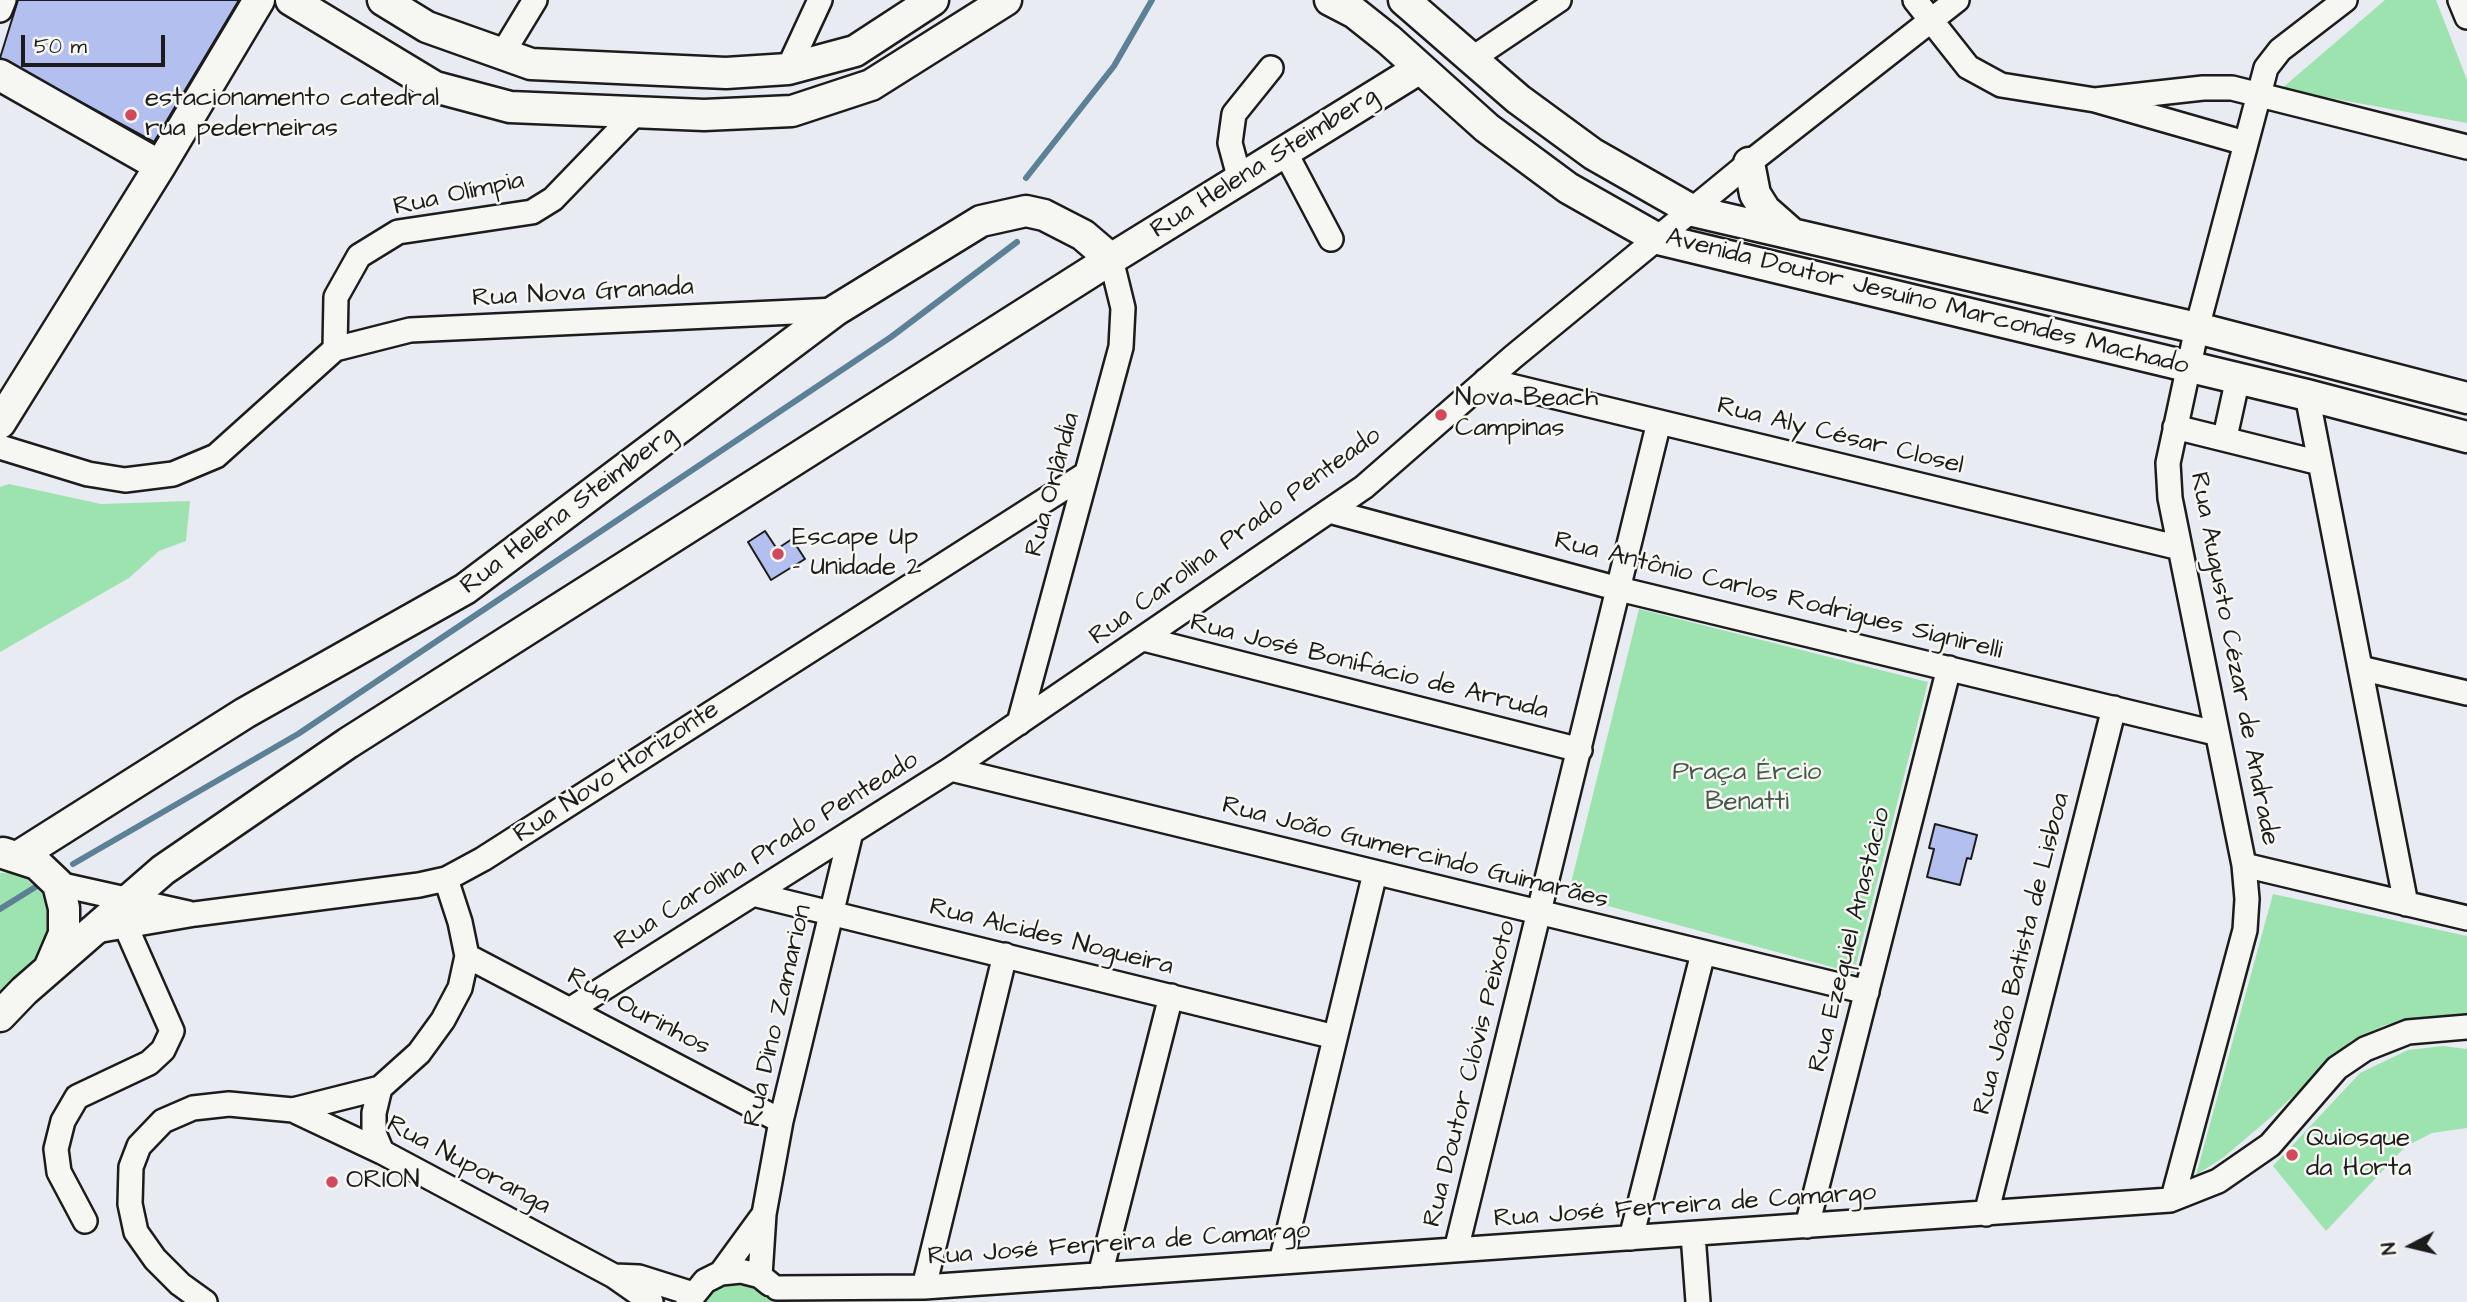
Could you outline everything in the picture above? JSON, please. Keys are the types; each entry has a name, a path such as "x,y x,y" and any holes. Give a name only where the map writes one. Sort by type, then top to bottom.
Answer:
{"main road":[{"path":"0,424 160,166 258,0"},
{"path":"291,0 435,87 510,107 704,115 792,111 832,100 871,85 1006,0"},
{"path":"383,0 427,27 501,56 531,64 726,73 788,69 855,51 933,0"},
{"name":"Avenida Doutor Jesuíno Marcondes Machado","path":"1330,0 1354,13 1488,128 1568,188 1658,239 2307,395 2467,437"},
{"name":"Avenida Doutor Jesuíno Marcondes Machado","path":"1404,0 1474,58 1518,99 1593,154 1693,211 2197,328 2467,398"},
{"name":"Rua Helena Steimberg","path":"48,972 96,931 128,912 163,870 348,743 1111,259 1420,68"},
{"path":"0,75 160,166"},
{"path":"1568,188 1593,154"},
{"path":"1749,163 1755,194 1765,210 1790,232"},
{"name":"Rua Helena Steimberg","path":"10,854 245,713 465,589 836,310 981,221 1026,211 1058,220 1083,235 1111,259"},
{"path":"0,1016 48,972 64,934 64,908 58,884 37,864 10,854"}],"street":[{"path":"0,10 4,0"},
{"path":"501,56 535,0"},
{"path":"788,69 820,0"},
{"path":"1474,58 1559,0"},
{"path":"1914,0 1968,67 2001,85 2095,100 2245,143"},
{"name":"Rua Carolina Prado Penteado","path":"570,1009 950,769 1144,639 1364,486 1486,380 1749,163 1957,0"},
{"name":"Rua Augusto Cézar de Andrade","path":"2173,1198 2245,930 2247,899 2244,865 2170,498 2168,463 2197,328 2266,68 2280,50 2344,0"},
{"path":"2460,0 2467,17"},
{"path":"1240,180 1230,143 1234,114 1271,68"},
{"path":"2095,100 2217,87 2467,147"},
{"name":"Rua Olímpia","path":"335,349 336,297 359,256 398,232 533,212 553,199 636,113"},
{"path":"1285,152 1331,239"},
{"name":"Rua Orlândia","path":"1019,723 1121,347 1123,308 1111,259"},
{"name":"Rua Nova Granada","path":"335,349 410,330 836,310"},
{"path":"0,447 88,474 125,480 173,474 216,456 335,349"},
{"path":"2225,437 2238,379"},
{"name":"Rua Aly César Closel","path":"1486,380 2180,548"},
{"path":"2307,395 2406,904"},
{"name":"Rua Doutor Clóvis Peixoto","path":"1456,1250 1541,913 1659,422"},
{"path":"2175,427 2225,437 2320,463"},
{"name":"Rua Novo Horizonte","path":"128,912 195,914 419,885 446,879 483,859 1086,474"},
{"name":"Rua Antônio Carlos Rodrigues Signirelli","path":"1329,511 1619,589 2216,733"},
{"name":"Rua José Bonifácio de Arruda","path":"1144,639 1580,750"},
{"name":"Rua Ezequiel Anastácio","path":"1807,1226 1949,668"},
{"path":"2360,668 2467,693"},
{"name":"Rua João Batista de Lisboa","path":"1986,1213 2114,708"},
{"name":"Rua João Gumercindo Guimarães","path":"950,769 1867,992"},
{"name":"Rua Dino Zamarion","path":"774,1289 764,1214 782,1121 851,832"},
{"path":"2244,865 2467,918"},
{"path":"1281,1262 1375,873"},
{"path":"205,1302 180,1284 155,1259 136,1231 130,1204 131,1167 139,1146 163,1121 193,1108 229,1104 293,1110 380,1088 419,1053 443,1020 460,988 467,956 460,922 446,879"},
{"path":"58,884 128,912 172,1031 163,1050 149,1063 77,1097 63,1121 56,1149 59,1172 85,1221"},
{"name":"Rua Alcides Nogueira","path":"753,894 1335,1037"},
{"path":"1630,1238 1703,953"},
{"name":"Rua Ourinhos","path":"467,956 782,1121"},
{"path":"924,1287 1005,956"},
{"path":"1100,1275 1171,996"},
{"name":"Rua José Ferreira de Camargo","path":"721,1273 741,1271 774,1289 924,1287 2173,1198 2218,1181 2270,1145 2337,1068 2365,1049 2407,1032 2467,1027"},
{"path":"380,1088 374,1123 382,1152"},
{"name":"Rua Nuporanga","path":"293,1110 382,1152 614,1276 651,1302"},
{"name":"Rua Dino Zamarion","path":"691,1298 705,1281 721,1273 764,1214"},
{"path":"1693,1234 1698,1302"},
{"name":"Rua Nuporanga","path":"614,1276 639,1277 691,1298"},
{"name":"Rua José Ferreira de Camargo","path":"826,1302 848,1290"}],"green space":[{"path":"2385,0 2436,0 2467,80 2467,123 2281,89"},
{"path":"9,484 101,504 190,501 186,541 159,551 129,578 0,652 0,487"},
{"name":"Praça Ércio Benatti","path":"1639,609 1928,682 1854,973 1568,895"},
{"path":"19,872 49,900 54,935 31,974 0,1002 0,873"},
{"path":"2273,894 2467,936 2467,1013 2385,1025 2351,1041 2271,1117 2224,1157 2196,1175"},
{"path":"2443,1046 2467,1049 2467,1128 2432,1133 2405,1147 2326,1231 2273,1166 2360,1073 2408,1050"},
{"path":"746,1281 771,1295 775,1302 699,1302 718,1285"}],"building":[{"name":"estacionamento catedral rua pederneiras","path":"18,0 239,0 154,142 0,58"},
{"name":"Escape Up - Unidade 2","path":"765,531 777,549 792,539 805,559 771,580 748,542"},
{"path":"1935,824 1977,835 1960,885 1927,877 1934,849 1929,848"}],"waterway":[{"path":"1026,178 1114,66 1152,0"},
{"path":"73,864 298,734 891,337 1017,242"},
{"path":"0,909 37,886"}],"place":[{"name":"estacionamento catedral rua pederneiras","path":"131,115"},
{"name":"Nova Beach Campinas","path":"1441,415"},
{"name":"Escape Up - Unidade 2","path":"778,554"},
{"name":"Quiosque da Horta","path":"2292,1155"},
{"name":"ORION","path":"332,1182"}]}
